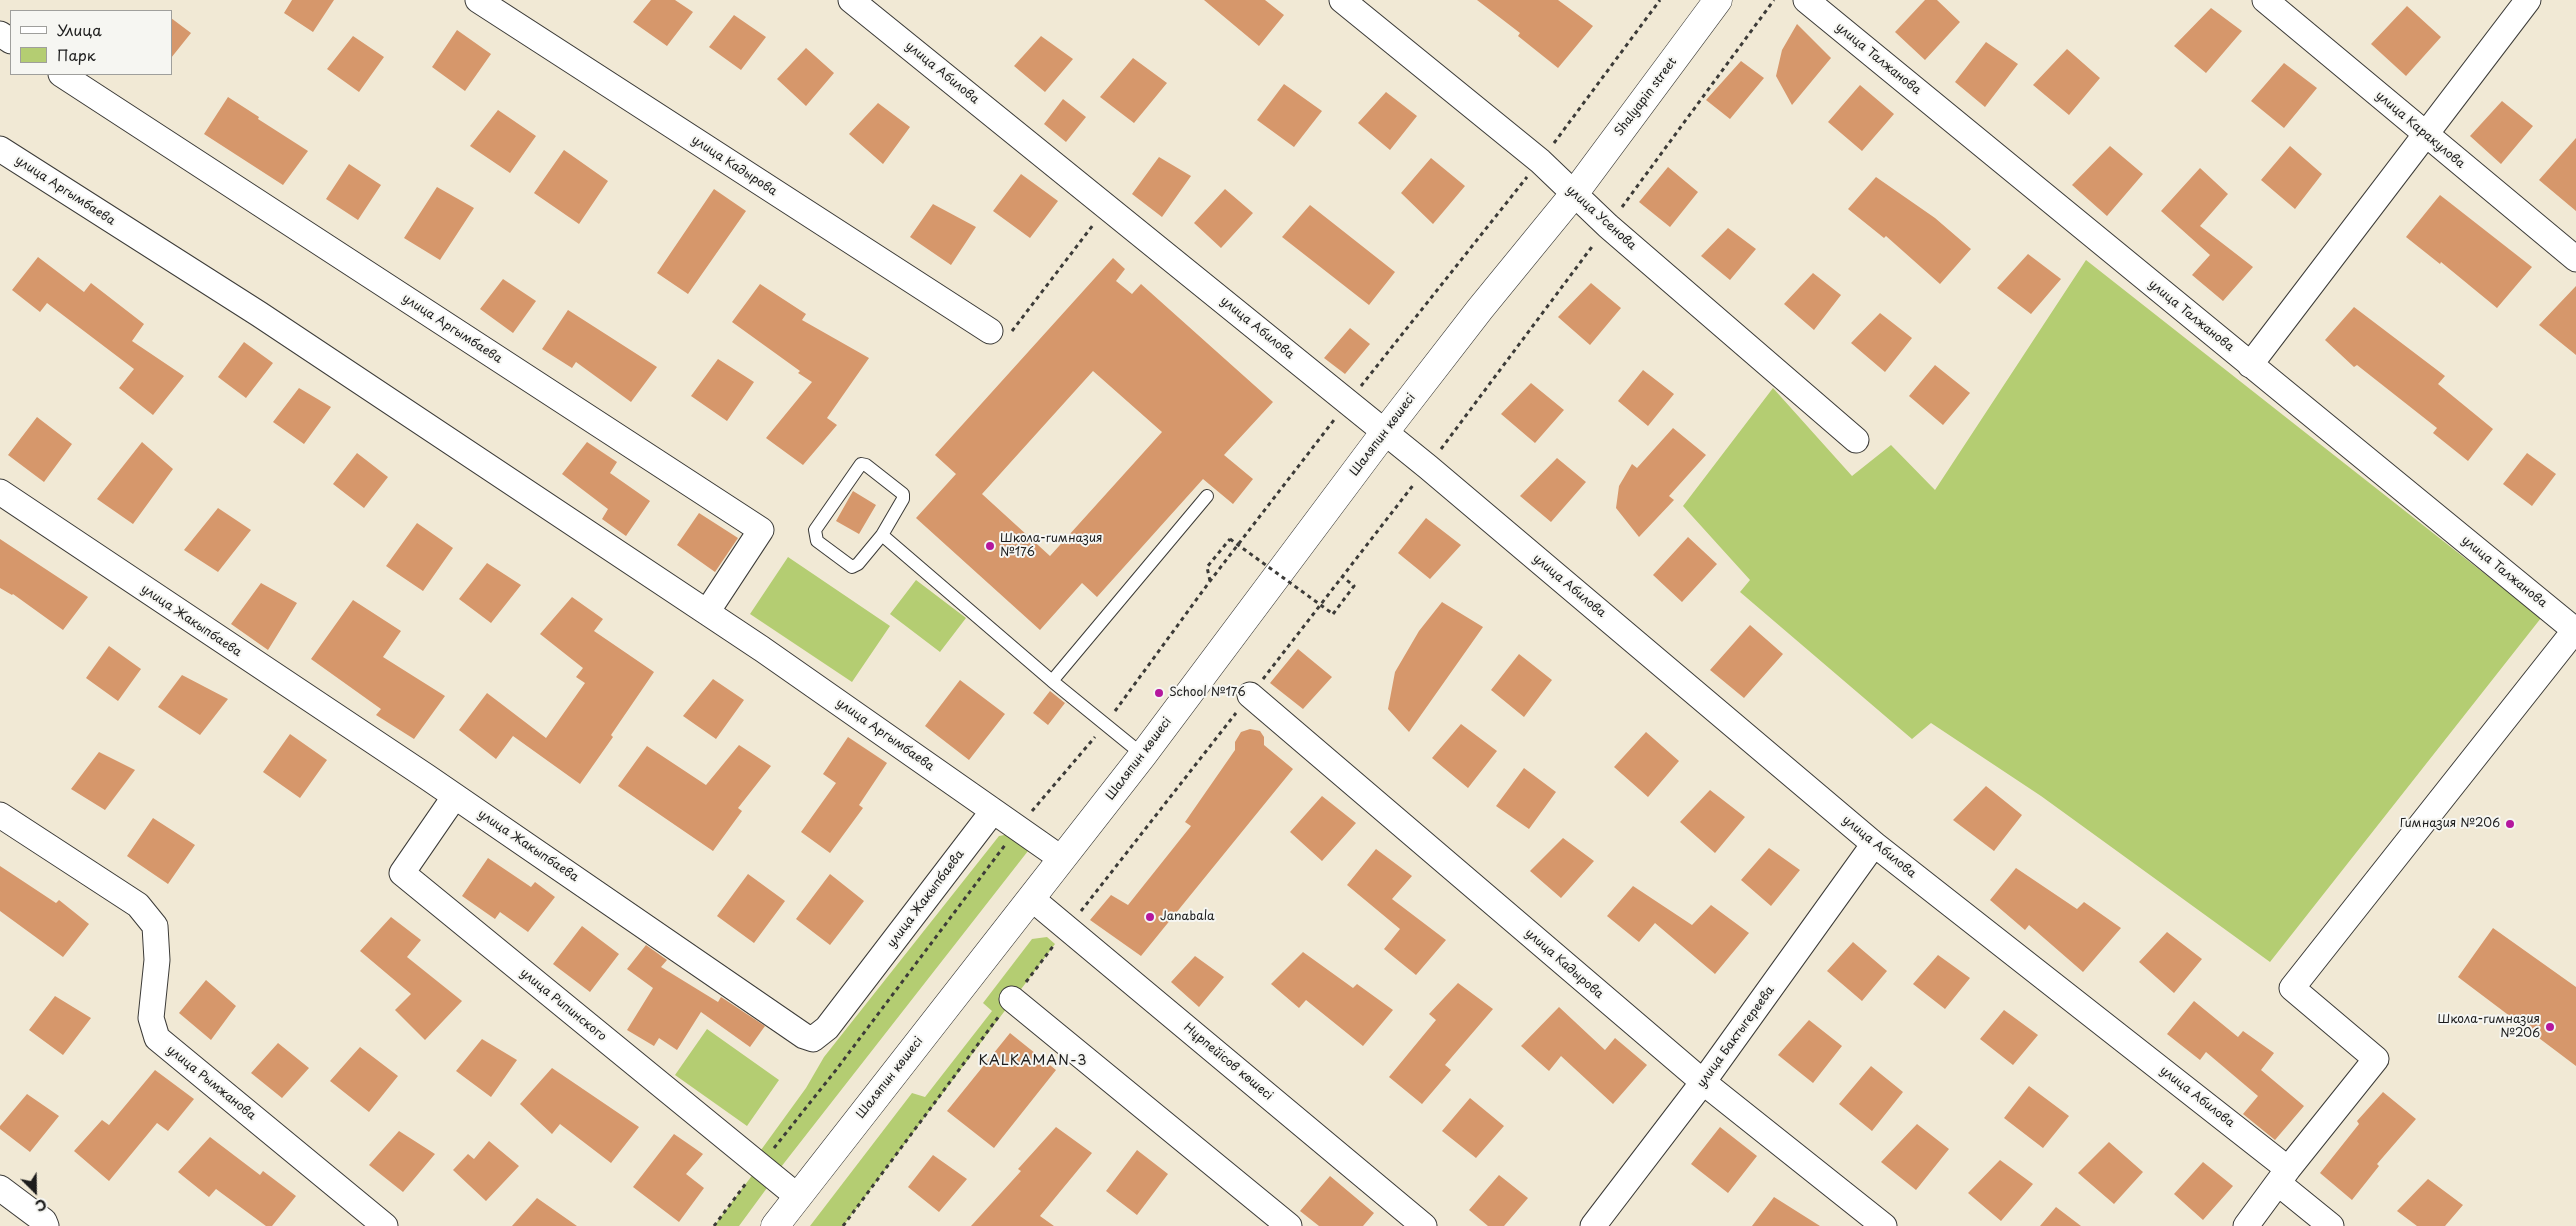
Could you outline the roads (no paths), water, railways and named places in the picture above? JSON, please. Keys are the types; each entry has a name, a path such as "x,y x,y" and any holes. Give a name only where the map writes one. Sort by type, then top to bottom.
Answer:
{"main road":[{"name":"Shalyapin street","path":"1574,194 1718,0"},
{"name":"Шаляпин көшесі","path":"775,1226 1143,755 1384,433 1480,309 1574,194"}],"street":[{"name":"улица Кадырова","path":"478,0 990,331"},
{"name":"улица Абилова","path":"851,0 1428,467 1874,844 2283,1176 2331,1226"},
{"name":"улица Усенова","path":"1342,0 1540,161 1608,226 1856,440"},
{"name":"улица Талжанова","path":"1806,0 2576,631"},
{"name":"улица Каракулова","path":"2265,0 2576,258"},
{"path":"2250,365 2528,0"},
{"name":"улица Аргымбаева","path":"63,75 761,530 707,612"},
{"name":"улица Аргымбаева","path":"0,149 267,319 707,612 1016,829 1062,859"},
{"name":"улица Жакыпбаева","path":"0,492 455,796 804,1036 814,1039 827,1028 993,812"},
{"path":"2246,1226 2283,1176 2376,1059 2292,988 2576,631"},
{"name":"улица Кадырова","path":"1250,695 1703,1082 1884,1226"},
{"name":"улица Рипинского","path":"455,796 402,873 797,1196"},
{"name":"улица Рымжанова","path":"0,815 138,905 155,926 157,960 152,1018 157,1038 385,1226"},
{"name":"улица Бактыгереева","path":"1593,1226 1703,1082 1874,844"},
{"name":"Нұрпейісов көшесі","path":"1031,898 1424,1226"},
{"path":"1012,1000 1289,1226"},
{"path":"0,1188 44,1221 46,1226"}],"lane":[{"path":"861,464 866,464 903,494 903,499 882,535 858,564 852,567 817,541 815,537 815,530 861,464"},
{"path":"1052,681 1207,496"},
{"path":"882,535 1052,681 1143,755"}],"place":[{"name":"Школа-гимназия №176","path":"990,546"},
{"name":"School №176","path":"1159,693"},
{"name":"Гимназия №206","path":"2510,824"},
{"name":"Janabala","path":"1150,917"},
{"name":"Школа-гимназия №206","path":"2550,1027"}],"district":[{"name":"KALKAMAN-3","path":"1033,1061"}]}
